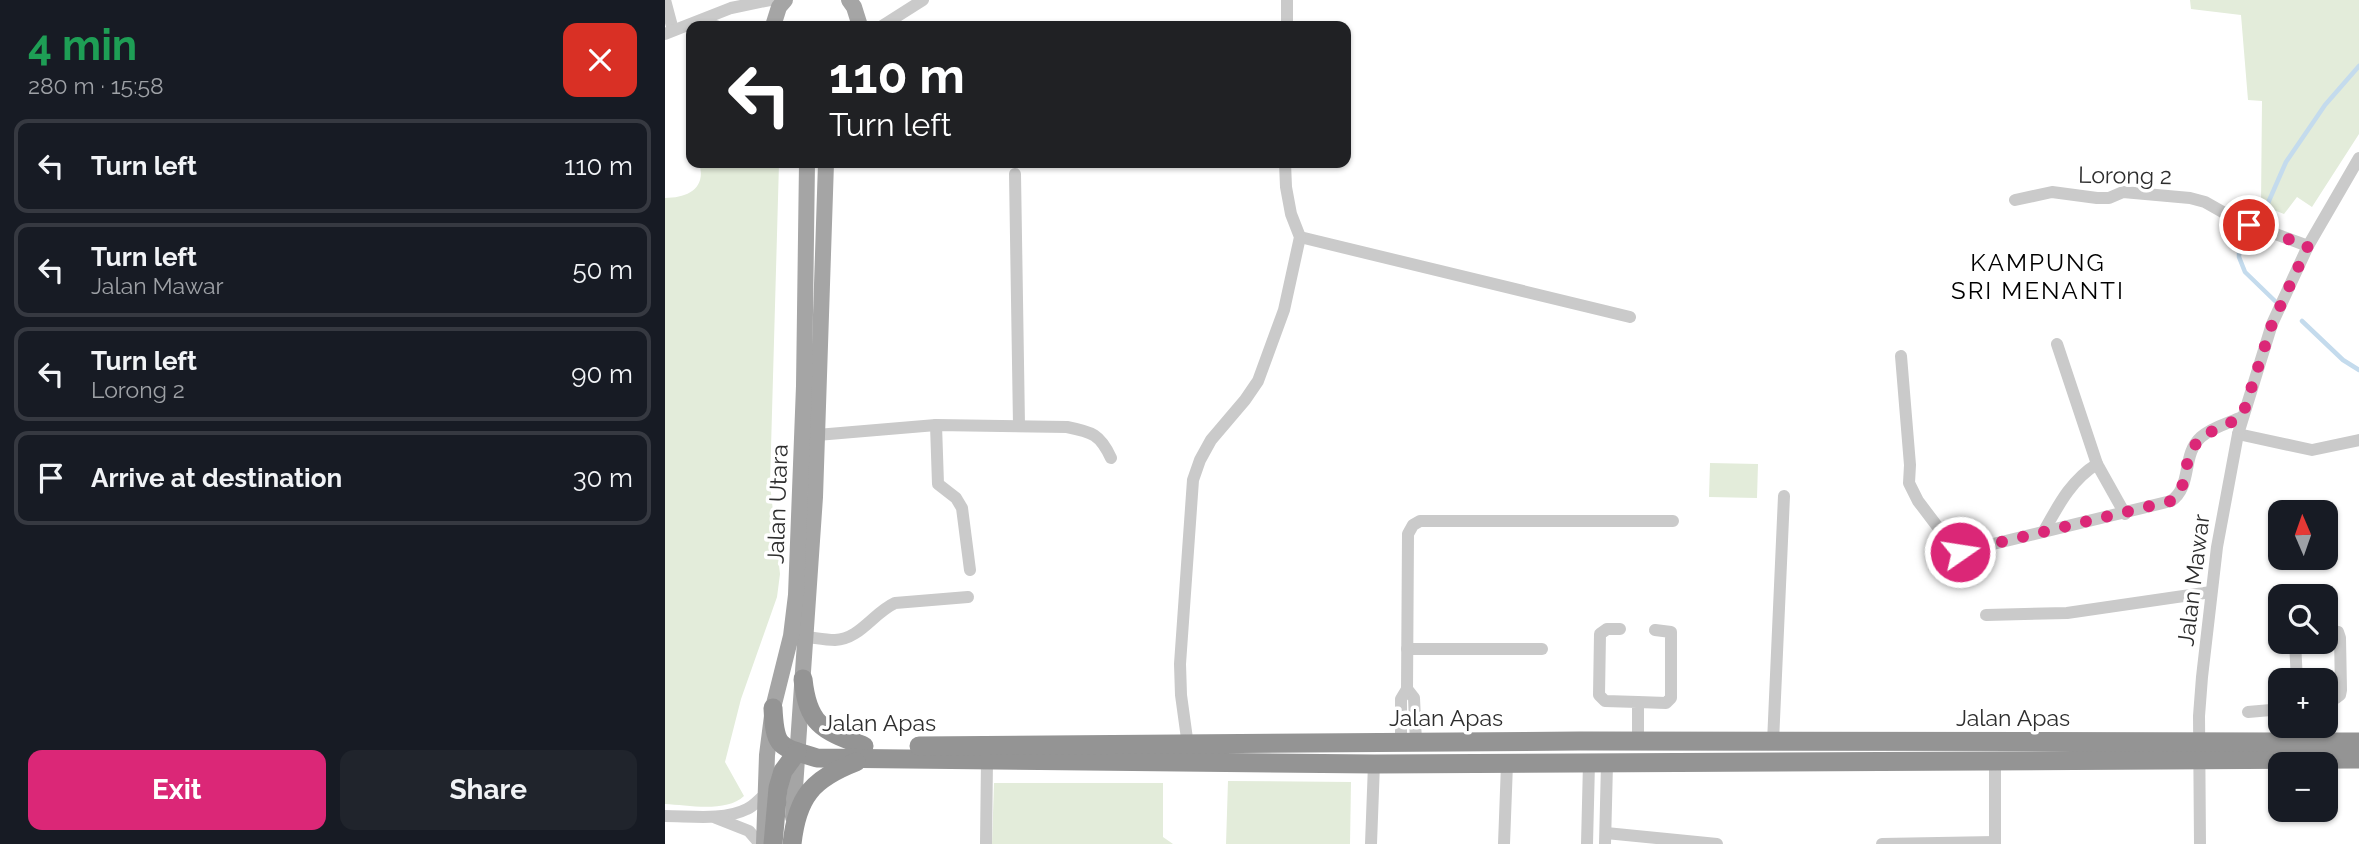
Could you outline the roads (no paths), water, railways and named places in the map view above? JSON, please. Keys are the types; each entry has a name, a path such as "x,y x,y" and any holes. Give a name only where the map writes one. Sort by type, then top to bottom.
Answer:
{"highway":[{"path":"792,844 794,821 799,806 813,787 864,753 823,728 810,712 805,699 803,679"},
{"path":"773,708 777,741 786,749 797,752 783,771 778,788 773,844"},
{"path":"2200,750 2274,738"},
{"path":"2329,738 2359,742"},
{"path":"1580,741 1603,755 1598,764"},
{"name":"Jalan Apas","path":"864,753 1580,741 2200,750"},
{"name":"Jalan Apas","path":"797,752 817,745 864,753 987,760 1598,764 1996,760 2200,750"},
{"path":"2200,750 2359,759"}],"main road":[{"path":"775,21 779,7 785,0"},
{"path":"849,0 855,7 859,21"},
{"name":"Jalan Utara","path":"762,844 767,755 773,708 791,636 796,595 804,372 807,168"},
{"name":"Jalan Utara","path":"792,844 807,638 826,168"}],"street":[{"path":"665,0 669,32 686,26"},
{"path":"698,21 731,8 770,0"},
{"path":"890,21 923,0"},
{"path":"1287,0 1287,21"},
{"name":"Jalan Mawar","path":"2200,844 2201,677 2227,484 2238,434 2272,324 2308,246 2359,158"},
{"path":"1188,746 1181,695 1180,654 1193,480 1211,440 1245,400 1264,368 1284,310 1300,237 1289,200 1286,168"},
{"path":"1015,174 1019,425"},
{"name":"Lorong 2","path":"2015,200 2052,192 2109,198 2123,192 2190,198 2205,202 2235,219 2308,246"},
{"path":"1300,237 1630,317"},
{"path":"2057,344 2097,464 2125,514"},
{"path":"1901,356 1910,465 1909,483 1918,501 1955,551 1965,552 2171,501 2178,497 2183,488 2189,455 2200,437 2242,417"},
{"path":"936,425 938,484 963,508 970,570"},
{"path":"817,435 936,425 1067,426 1088,431 1103,440 1111,458"},
{"path":"2238,434 2312,450 2359,440"},
{"path":"2044,531 2066,493 2086,471 2097,464"},
{"path":"1773,742 1784,496"},
{"path":"1408,742 1401,699 1407,689 1408,534 1413,525 1420,521 1673,520"},
{"path":"1986,615 2067,613 2211,592"},
{"path":"807,638 837,640 846,637 858,632 884,608 895,603 968,597"},
{"path":"1620,628 1607,629 1600,634 1599,695 1605,701 1666,703 1671,698 1671,632 1655,631"},
{"path":"2338,632 2341,690 2338,696"},
{"path":"1407,649 1542,649"},
{"path":"1638,702 1638,743"},
{"path":"2248,712 2268,710"},
{"path":"986,844 987,760"},
{"path":"1882,844 1995,843 1996,760"},
{"path":"1371,844 1374,764"},
{"path":"1504,844 1507,764"},
{"path":"1598,764 1605,839 1717,844"},
{"path":"1587,844 1598,764"},
{"path":"665,816 712,817 749,808 765,795"},
{"path":"712,817 749,831 762,844"}],"waterway":[{"path":"2275,301 2245,272 2239,257 2239,247 2261,219 2286,162 2325,105 2359,66"},
{"path":"2302,321 2343,360 2359,370"}],"district":[{"name":"KAMPUNG SRI MENANTI","path":"2038,276"}]}
